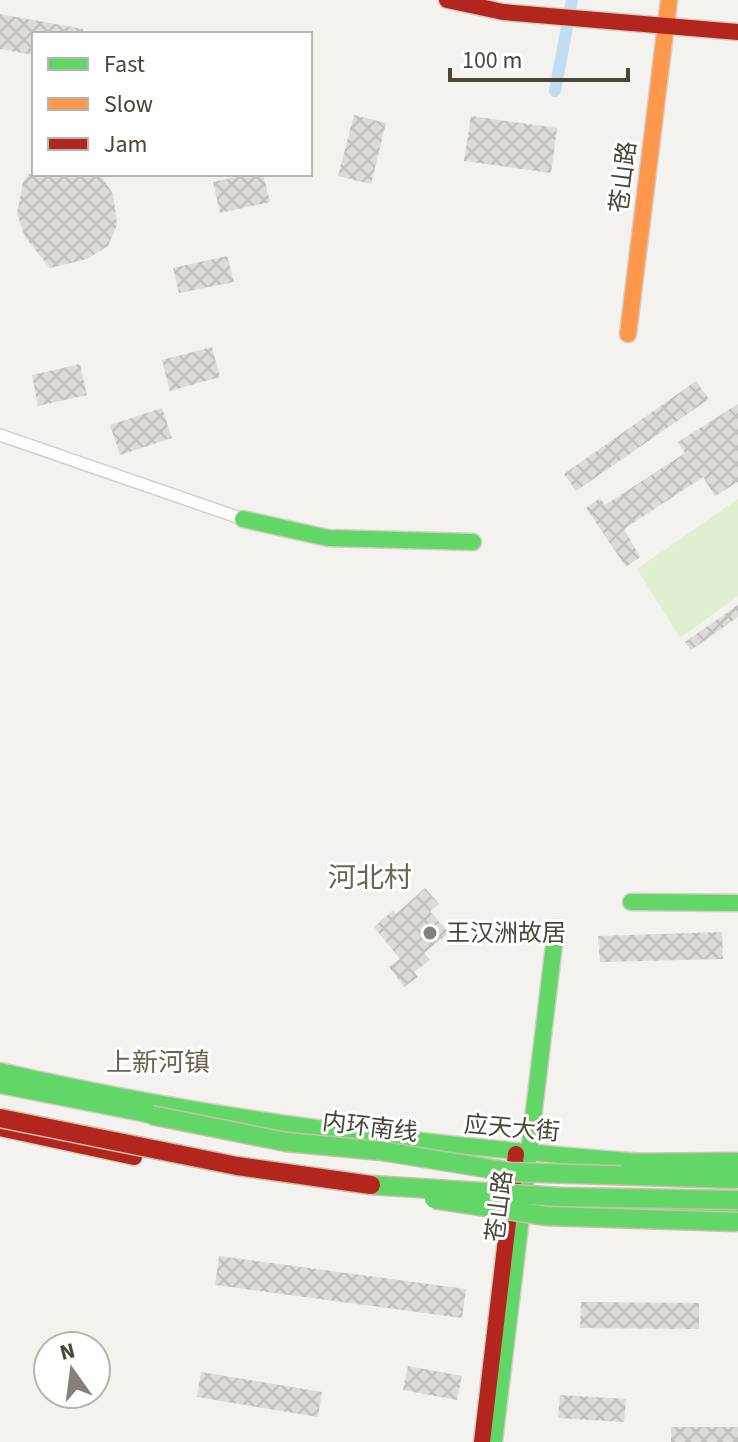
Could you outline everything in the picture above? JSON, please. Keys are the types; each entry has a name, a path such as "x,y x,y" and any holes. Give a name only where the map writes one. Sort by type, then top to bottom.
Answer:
{"main road":[{"path":"447,0 503,12 738,32"},
{"name":"苍山路","path":"628,334 669,0"},
{"path":"243,519 281,531 369,543 473,542"},
{"path":"631,902 738,903"},
{"name":"苍山路","path":"494,1442 522,1154 556,928"},
{"name":"应天大街","path":"0,1071 300,1131 522,1154 738,1165"},
{"name":"内环南线","path":"0,1085 286,1142 382,1151 510,1172 738,1179"},
{"path":"0,1118 131,1146 379,1186 477,1209 657,1222 738,1222"},
{"path":"0,1128 173,1164 267,1179 518,1206 738,1211"},
{"path":"382,1151 574,1164 738,1165"},
{"path":"379,1186 572,1199 738,1200"},
{"name":"苍山路","path":"482,1442 518,1206"}],"street":[{"path":"0,435 243,519"}],"green space":[{"path":"738,499 738,596 680,638 637,569"}],"building":[{"path":"0,14 83,29 83,32 32,32 32,55 0,49"},
{"path":"354,115 386,123 371,184 338,176"},
{"path":"471,116 557,128 551,173 464,161"},
{"path":"29,174 101,176 113,194 117,225 108,246 87,259 50,268 25,237 17,214 23,182"},
{"path":"240,176 264,176 270,202 220,213 213,182"},
{"path":"227,256 234,282 179,293 173,268"},
{"path":"212,347 220,377 170,391 162,360"},
{"path":"80,364 87,395 38,406 32,375"},
{"path":"696,381 709,399 576,491 564,474"},
{"path":"738,404 738,482 715,496 703,477 624,529 640,557 626,567 586,508 600,498 605,505 685,453 678,442"},
{"path":"162,408 172,438 120,455 110,425"},
{"path":"738,605 738,617 691,650 685,642"},
{"path":"425,888 439,904 430,911 449,933 424,953 430,960 414,972 418,977 404,987 389,967 400,959 374,927 393,910 396,914"},
{"path":"722,932 723,959 600,962 598,936"},
{"path":"219,1256 466,1289 462,1318 215,1285"},
{"path":"581,1302 699,1303 699,1329 580,1328"},
{"path":"408,1366 462,1376 457,1400 403,1390"},
{"path":"201,1372 322,1392 318,1417 197,1397"},
{"path":"560,1395 626,1399 624,1422 558,1418"},
{"path":"671,1427 738,1427 738,1442 671,1442"}],"waterway":[{"path":"555,91 572,0"}],"traffic: fast":[{"path":"243,519 328,538 473,542"},
{"path":"631,902 738,903"},
{"path":"494,1442 556,928"},
{"path":"0,1071 239,1117 400,1139 643,1162"},
{"path":"0,1085 151,1115"},
{"path":"151,1115 286,1142 382,1151 510,1172 738,1179"},
{"path":"630,1163 738,1162"},
{"path":"371,1185 560,1197 738,1200"},
{"path":"434,1199 546,1216 738,1222"},
{"path":"532,1207 738,1211"}],"traffic: slow":[{"path":"628,334 669,0"}],"traffic: jam":[{"path":"447,0 503,12 738,32"},
{"path":"0,1118 237,1166 371,1185"},
{"path":"0,1128 134,1157"},
{"path":"482,1442 516,1154"}],"place":[{"name":"王汉洲故居","path":"430,933"}],"district":[{"name":"河北村","path":"370,877"},
{"name":"上新河镇","path":"158,1062"}]}
